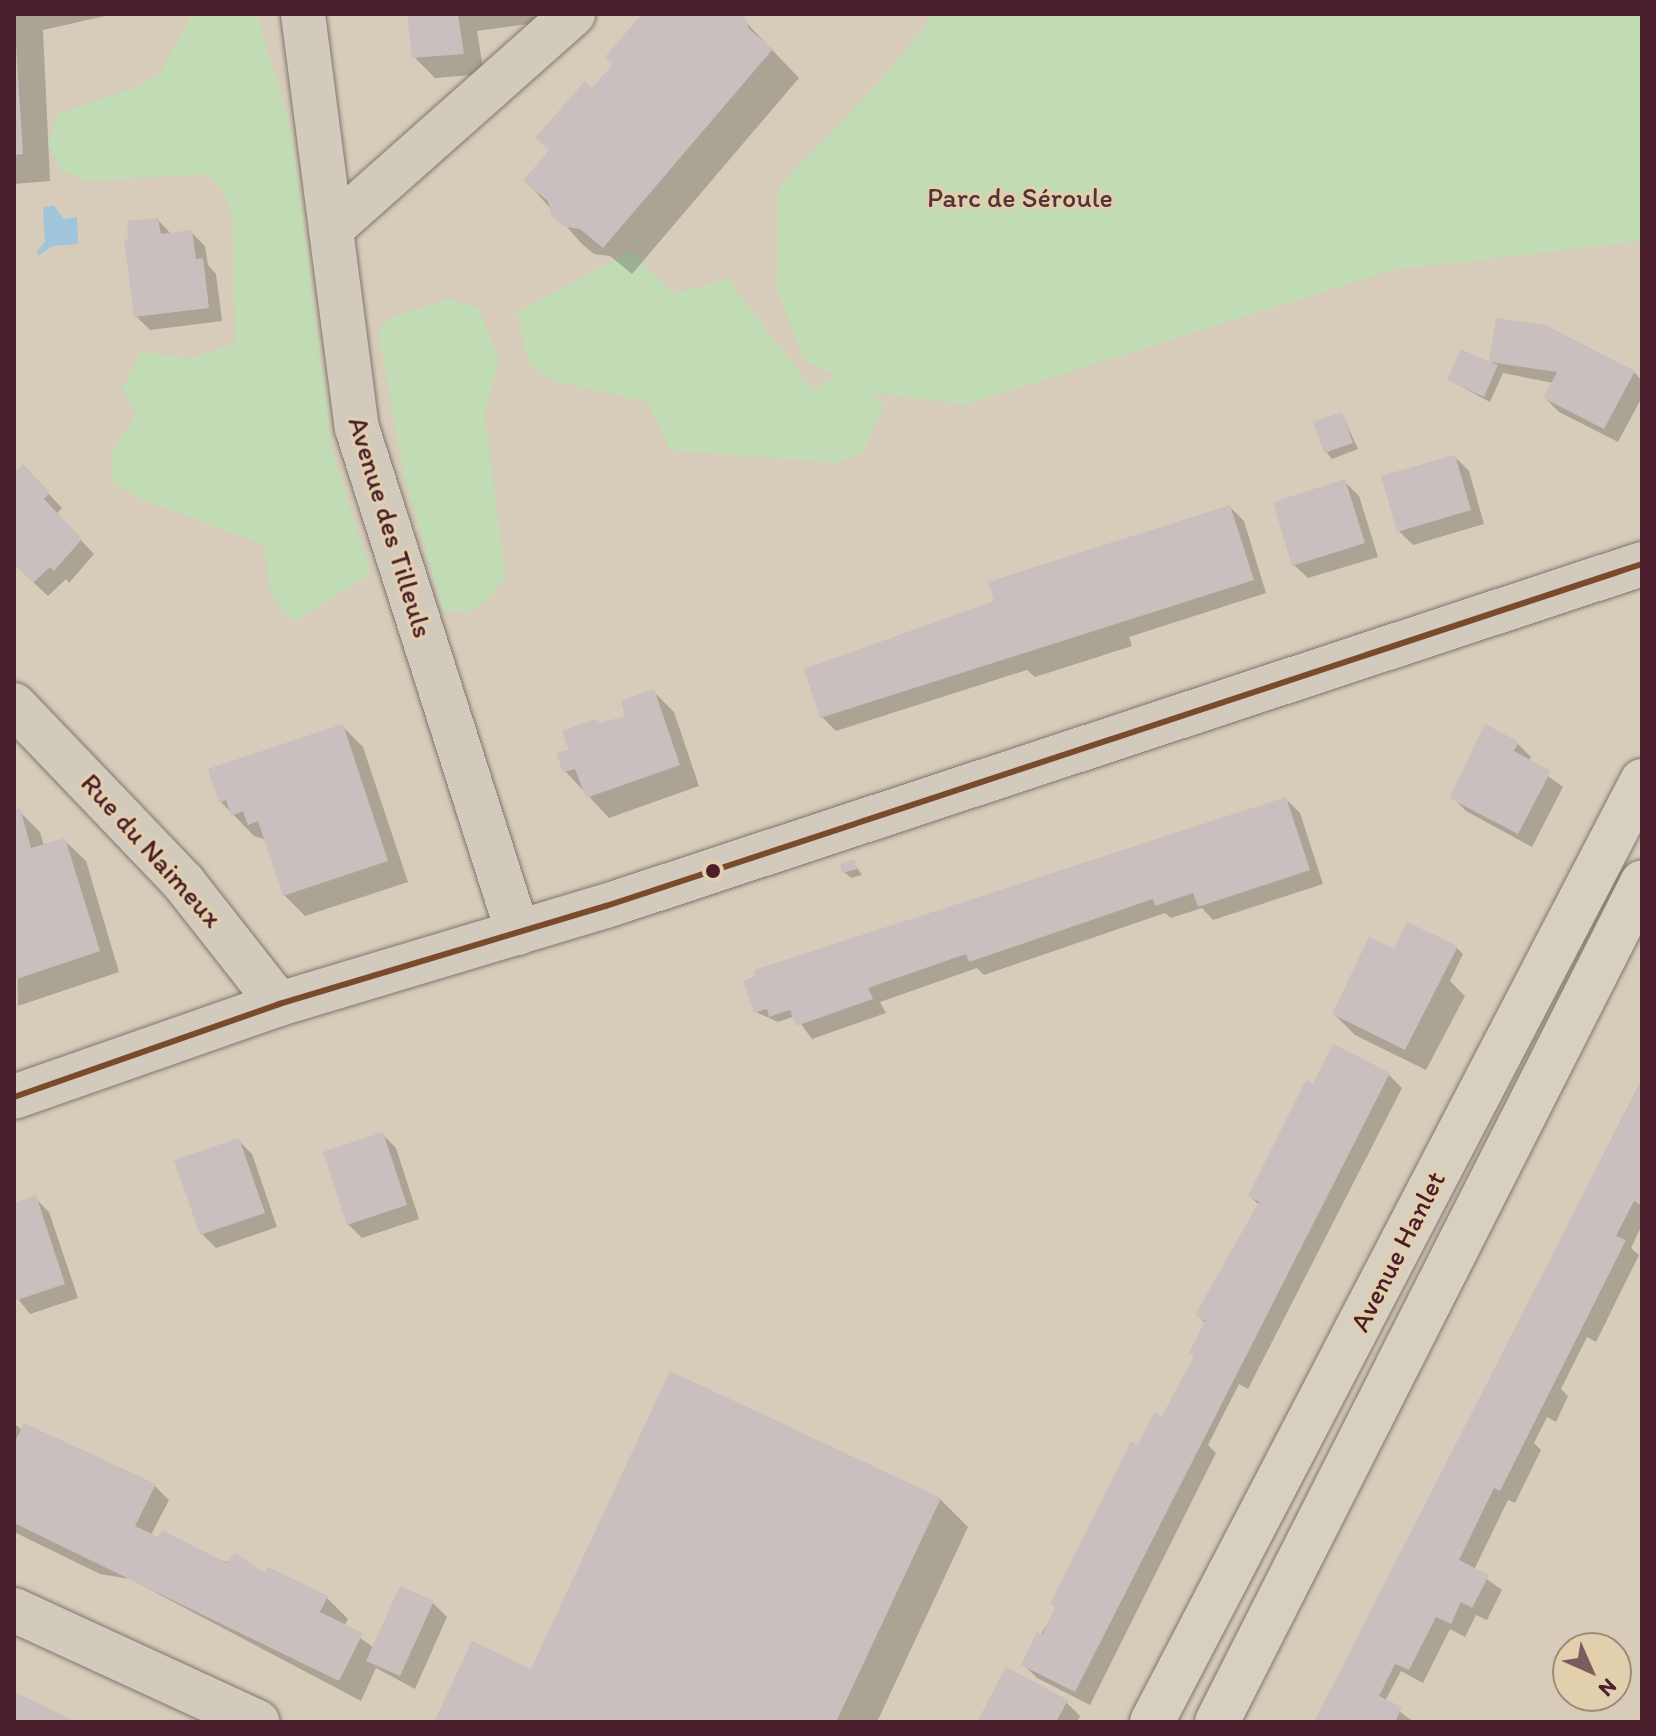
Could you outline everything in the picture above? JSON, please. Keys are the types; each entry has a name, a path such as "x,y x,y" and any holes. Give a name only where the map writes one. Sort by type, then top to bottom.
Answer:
{"highway":[{"name":"Avenue Hanlet","path":"1152,1722 1642,781"},
{"name":"Avenue Hanlet","path":"1217,1722 1642,883"}],"street":[{"name":"Avenue des Tilleuls","path":"303,14 357,428 518,933"},
{"path":"331,229 573,14"},
{"path":"14,1097 279,1004 518,933 1642,564"},
{"name":"Rue du Naimeux","path":"14,705 183,882 279,1004"},
{"path":"14,1610 258,1722"}],"green space":[{"path":"192,14 257,14 293,136 333,453 371,574 294,622 271,596 264,545 136,497 112,480 111,452 136,414 122,389 141,352 189,359 235,344 233,223 224,192 207,174 87,181 61,170 48,144 57,114 139,86 161,72"},
{"name":"Parc de Séroule","path":"924,14 1642,14 1642,241 1393,270 964,405 872,392 884,404 864,452 838,463 671,450 647,402 557,382 529,364 517,313 630,251 673,294 728,279 813,390 837,376 804,360 777,290 778,188 884,77 929,21"},
{"path":"448,299 479,308 499,361 484,413 506,577 488,599 469,611 443,611 404,474 378,330 393,317"}],"water":[{"path":"54,206 64,219 77,217 78,244 52,246 39,255 36,252 45,242 43,207"}],"building":[{"path":"14,14 23,154 14,155"},
{"path":"407,14 458,14 464,54 412,58"},
{"path":"642,14 744,14 749,29 773,49 603,248 580,229 565,227 552,217 548,201 523,181 549,150 535,138 585,81 592,88 613,64 605,57"},
{"path":"158,218 161,234 192,230 196,259 203,258 209,308 134,317 124,239 128,239 127,221"},
{"path":"1496,318 1545,325 1635,371 1604,429 1543,398 1557,372 1489,362"},
{"path":"1461,349 1498,365 1484,397 1447,380"},
{"path":"1342,412 1353,443 1324,453 1313,422"},
{"path":"1455,455 1471,510 1397,532 1381,476"},
{"path":"23,464 50,493 44,499 82,539 54,571 50,567 33,583 14,564 14,473"},
{"path":"1345,479 1365,543 1292,566 1273,502"},
{"path":"1230,505 1254,580 820,718 804,669 994,601 988,582"},
{"path":"654,689 680,765 586,798 575,769 563,772 556,753 569,750 562,731 595,719 601,723 625,716 621,701"},
{"path":"343,724 388,861 283,896 258,821 248,825 243,811 231,816 226,800 219,803 208,769"},
{"path":"1485,724 1519,742 1514,751 1551,771 1518,834 1449,798"},
{"path":"1286,797 1310,870 1198,907 1193,893 1155,906 1153,899 969,962 966,954 868,988 873,999 796,1026 790,1010 769,1017 767,1009 754,1013 743,981 755,976 754,970"},
{"path":"20,808 31,848 65,838 100,951 14,980 14,810"},
{"path":"854,859 857,869 842,873 840,864"},
{"path":"1407,922 1458,946 1405,1050 1332,1014 1369,937 1394,949"},
{"path":"1333,1044 1390,1073 1075,1692 1021,1665 1037,1632 1042,1635 1056,1606 1050,1603 1131,1441 1138,1445 1154,1413 1162,1416 1194,1356 1189,1353 1205,1321 1195,1315 1259,1202 1248,1196 1306,1080 1313,1084"},
{"path":"1642,1079 1642,1206 1634,1201 1616,1236 1626,1240 1500,1491 1494,1488 1459,1560 1489,1575 1472,1608 1461,1602 1451,1624 1436,1617 1409,1670 1395,1664 1379,1696 1402,1707 1395,1722 1314,1722"},
{"path":"383,1132 407,1205 347,1225 323,1152"},
{"path":"239,1138 265,1213 200,1235 174,1160"},
{"path":"36,1195 65,1284 14,1301 14,1203"},
{"path":"670,1371 941,1498 836,1722 434,1722 472,1641 531,1669"},
{"path":"24,1423 156,1484 135,1526 158,1537 162,1530 227,1563 235,1553 265,1573 268,1567 328,1596 320,1612 363,1633 339,1681 14,1523 14,1444"},
{"path":"400,1586 434,1601 400,1676 366,1661"},
{"path":"1006,1667 1068,1700 1056,1722 977,1722"},
{"path":"14,1692 38,1703 76,1722 14,1722"}],"transit line":[{"path":"14,1097 279,1004 606,906 1642,564"}]}
